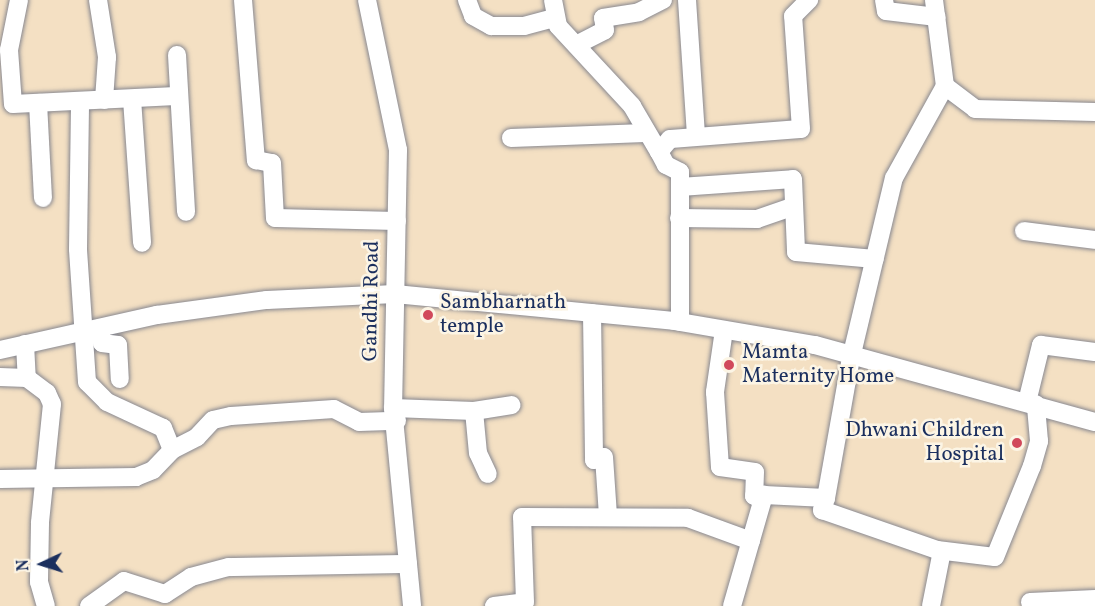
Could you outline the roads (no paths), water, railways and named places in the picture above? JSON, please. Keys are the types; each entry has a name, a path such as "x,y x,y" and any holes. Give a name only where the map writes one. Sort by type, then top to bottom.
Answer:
{"street":[{"path":"18,0 9,50 6,105 176,96"},
{"path":"98,0 107,57 104,100"},
{"path":"243,0 256,160 272,164 275,218 396,221"},
{"name":"Gandhi Road","path":"367,0 398,150 394,294 395,414 412,606"},
{"path":"467,0 473,16 491,26 524,26 554,9 600,76 632,106 645,133 666,165 680,172 680,322"},
{"path":"578,44 605,30 603,18 639,12 663,0"},
{"path":"687,0 696,136"},
{"path":"658,152 670,139 801,129 793,16 809,0"},
{"path":"884,0 886,11 935,8 945,86 894,178 851,358 822,510 942,551 995,558 1039,441 1032,403 1041,345 1095,352"},
{"path":"177,55 176,96 186,212"},
{"path":"945,86 975,109 1095,112"},
{"path":"132,99 142,243"},
{"path":"80,101 80,332 87,382 97,395 164,428 172,450"},
{"path":"38,103 43,198"},
{"path":"511,138 645,133"},
{"path":"680,187 793,179 795,252 875,259"},
{"path":"679,218 757,219 794,206"},
{"path":"1024,231 1095,240"},
{"path":"0,350 100,328 267,300 394,294 680,322 815,345 851,358 1032,403 1095,422"},
{"path":"592,313 594,460 604,457 608,515"},
{"path":"100,328 102,343 118,345 120,379"},
{"path":"724,330 716,392 720,467 755,472 754,496 826,498"},
{"path":"25,344 27,378"},
{"path":"0,377 27,378 47,393 52,404 39,582 46,606"},
{"path":"0,479 136,477 153,470 172,450 197,437 213,420 231,416 334,409 359,422 395,414 474,411 512,405"},
{"path":"474,411 478,453 488,474"},
{"path":"732,606 763,498"},
{"path":"494,606 525,602 522,517 608,515 688,519 751,541"},
{"path":"931,606 942,551"},
{"path":"89,606 124,581 165,594 191,577 229,567 408,564"},
{"path":"1029,602 1095,599"}],"place":[{"name":"Sambharnath temple","path":"428,315"},
{"name":"Mamta Maternity Home","path":"729,365"},
{"name":"Dhwani Children Hospital","path":"1017,443"}]}
